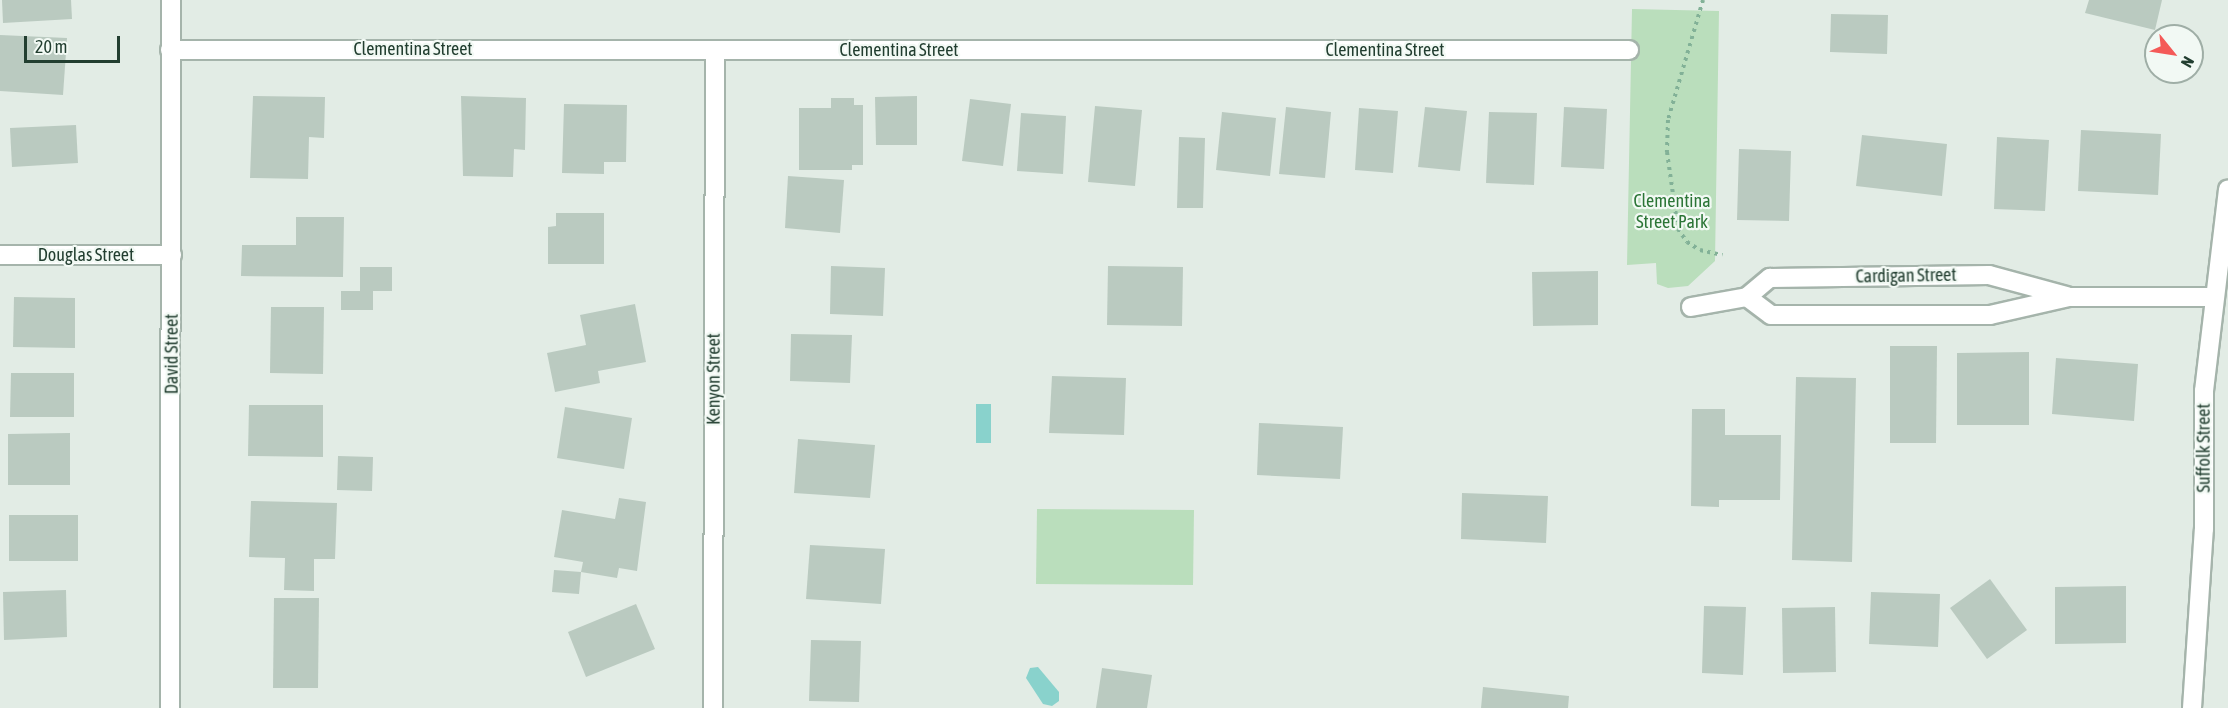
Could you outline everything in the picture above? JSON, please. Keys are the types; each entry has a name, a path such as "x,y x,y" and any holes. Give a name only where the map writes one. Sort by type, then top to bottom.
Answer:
{"street":[{"name":"David Street","path":"170,708 171,0"},
{"name":"Clementina Street","path":"170,50 1629,50"},
{"name":"Kenyon Street","path":"713,708 715,50"},
{"name":"Suffolk Street","path":"2192,708 2204,529 2204,392 2212,297 2228,189"},
{"name":"Douglas Street","path":"0,255 172,255"},
{"name":"Cardigan Street","path":"1691,307 1747,297 1770,278 1989,275 2069,297"},
{"name":"Cardigan Street","path":"1747,297 1771,315 1990,315 2069,297 2212,297"}],"path":[{"path":"1703,0 1668,120 1666,152 1678,229 1687,242 1700,250 1722,255"}],"green space":[{"name":"Clementina Street Park","path":"1632,9 1719,11 1715,261 1688,286 1668,288 1657,284 1656,263 1627,265"},
{"path":"1037,509 1194,510 1193,585 1036,584"}],"water":[{"path":"976,404 991,404 991,443 976,443"},
{"path":"1038,667 1059,692 1059,701 1052,706 1043,704 1026,678 1030,668"}],"building":[{"path":"2,0 71,0 72,19 3,23"},
{"path":"2089,0 2162,0 2156,24 2144,24 2144,27 2085,13"},
{"path":"1831,14 1888,15 1887,54 1830,52"},
{"path":"0,35 67,38 63,95 0,91"},
{"path":"253,96 325,97 324,138 309,137 308,179 250,178"},
{"path":"461,96 526,98 525,150 514,149 513,177 463,176"},
{"path":"917,96 917,145 876,145 875,97"},
{"path":"831,98 854,98 854,105 863,105 863,165 852,165 852,170 799,170 799,108 831,108"},
{"path":"970,99 1011,104 1003,166 962,161"},
{"path":"564,104 627,105 626,162 604,162 604,174 562,173"},
{"path":"1095,106 1142,110 1135,186 1088,182"},
{"path":"1286,107 1331,112 1325,178 1279,174"},
{"path":"1425,107 1467,111 1460,171 1418,167"},
{"path":"1564,107 1607,109 1604,169 1561,167"},
{"path":"1359,108 1398,111 1393,173 1355,170"},
{"path":"1222,112 1276,118 1270,176 1216,170"},
{"path":"1489,112 1537,113 1534,185 1486,183"},
{"path":"1021,113 1066,116 1063,174 1017,171"},
{"path":"76,125 78,163 12,167 10,128"},
{"path":"2081,130 2161,134 2158,195 2078,191"},
{"path":"1862,135 1947,144 1942,196 1856,186"},
{"path":"1179,137 1205,138 1203,208 1177,208"},
{"path":"1997,137 2049,140 2045,211 1994,209"},
{"path":"1739,149 1791,151 1789,221 1737,220"},
{"path":"788,176 844,180 840,233 785,228"},
{"path":"556,213 604,213 604,264 548,264 548,227 556,226"},
{"path":"296,217 344,217 343,277 241,276 242,245 296,245"},
{"path":"831,266 885,268 883,316 830,314"},
{"path":"1108,266 1183,267 1182,326 1107,325"},
{"path":"360,267 392,267 392,291 373,291 373,310 341,310 341,291 360,291"},
{"path":"1598,271 1598,325 1533,326 1532,272"},
{"path":"14,297 75,298 75,348 13,347"},
{"path":"635,304 646,362 598,371 600,383 555,392 547,353 586,345 580,315"},
{"path":"271,307 324,307 323,374 270,373"},
{"path":"791,334 852,335 850,383 790,381"},
{"path":"1890,346 1937,346 1936,443 1890,443"},
{"path":"2029,352 2029,425 1957,425 1957,353"},
{"path":"2056,358 2138,364 2134,421 2052,414"},
{"path":"11,373 74,373 74,417 10,417"},
{"path":"1052,376 1126,378 1124,435 1049,433"},
{"path":"1796,377 1856,378 1852,562 1792,560"},
{"path":"249,405 323,405 323,457 248,456"},
{"path":"565,407 632,418 624,469 557,458"},
{"path":"1692,409 1725,409 1725,435 1781,435 1780,500 1719,500 1719,507 1691,506"},
{"path":"1259,423 1343,427 1340,479 1257,475"},
{"path":"70,433 70,485 8,485 8,434"},
{"path":"798,439 875,445 870,498 794,493"},
{"path":"338,456 373,457 372,491 337,490"},
{"path":"1462,493 1548,496 1546,543 1461,539"},
{"path":"619,498 646,502 637,571 619,568 617,578 581,572 583,562 554,557 562,510 615,519"},
{"path":"251,501 337,503 335,559 314,559 314,591 284,590 285,558 249,557"},
{"path":"9,515 78,515 78,561 9,561"},
{"path":"810,545 885,549 881,604 806,599"},
{"path":"554,570 581,572 579,594 552,592"},
{"path":"1990,579 2027,630 1987,659 1950,608"},
{"path":"2126,586 2126,643 2055,644 2055,587"},
{"path":"66,590 67,637 4,640 3,592"},
{"path":"1871,592 1940,594 1938,647 1869,644"},
{"path":"274,598 319,598 318,688 273,688"},
{"path":"636,604 655,649 586,677 568,632"},
{"path":"1704,606 1746,607 1743,675 1702,673"},
{"path":"1835,607 1836,672 1783,673 1782,608"},
{"path":"811,640 861,641 859,702 809,701"},
{"path":"1102,668 1152,675 1147,708 1096,708"},
{"path":"1483,687 1569,696 1568,708 1481,708"}]}
